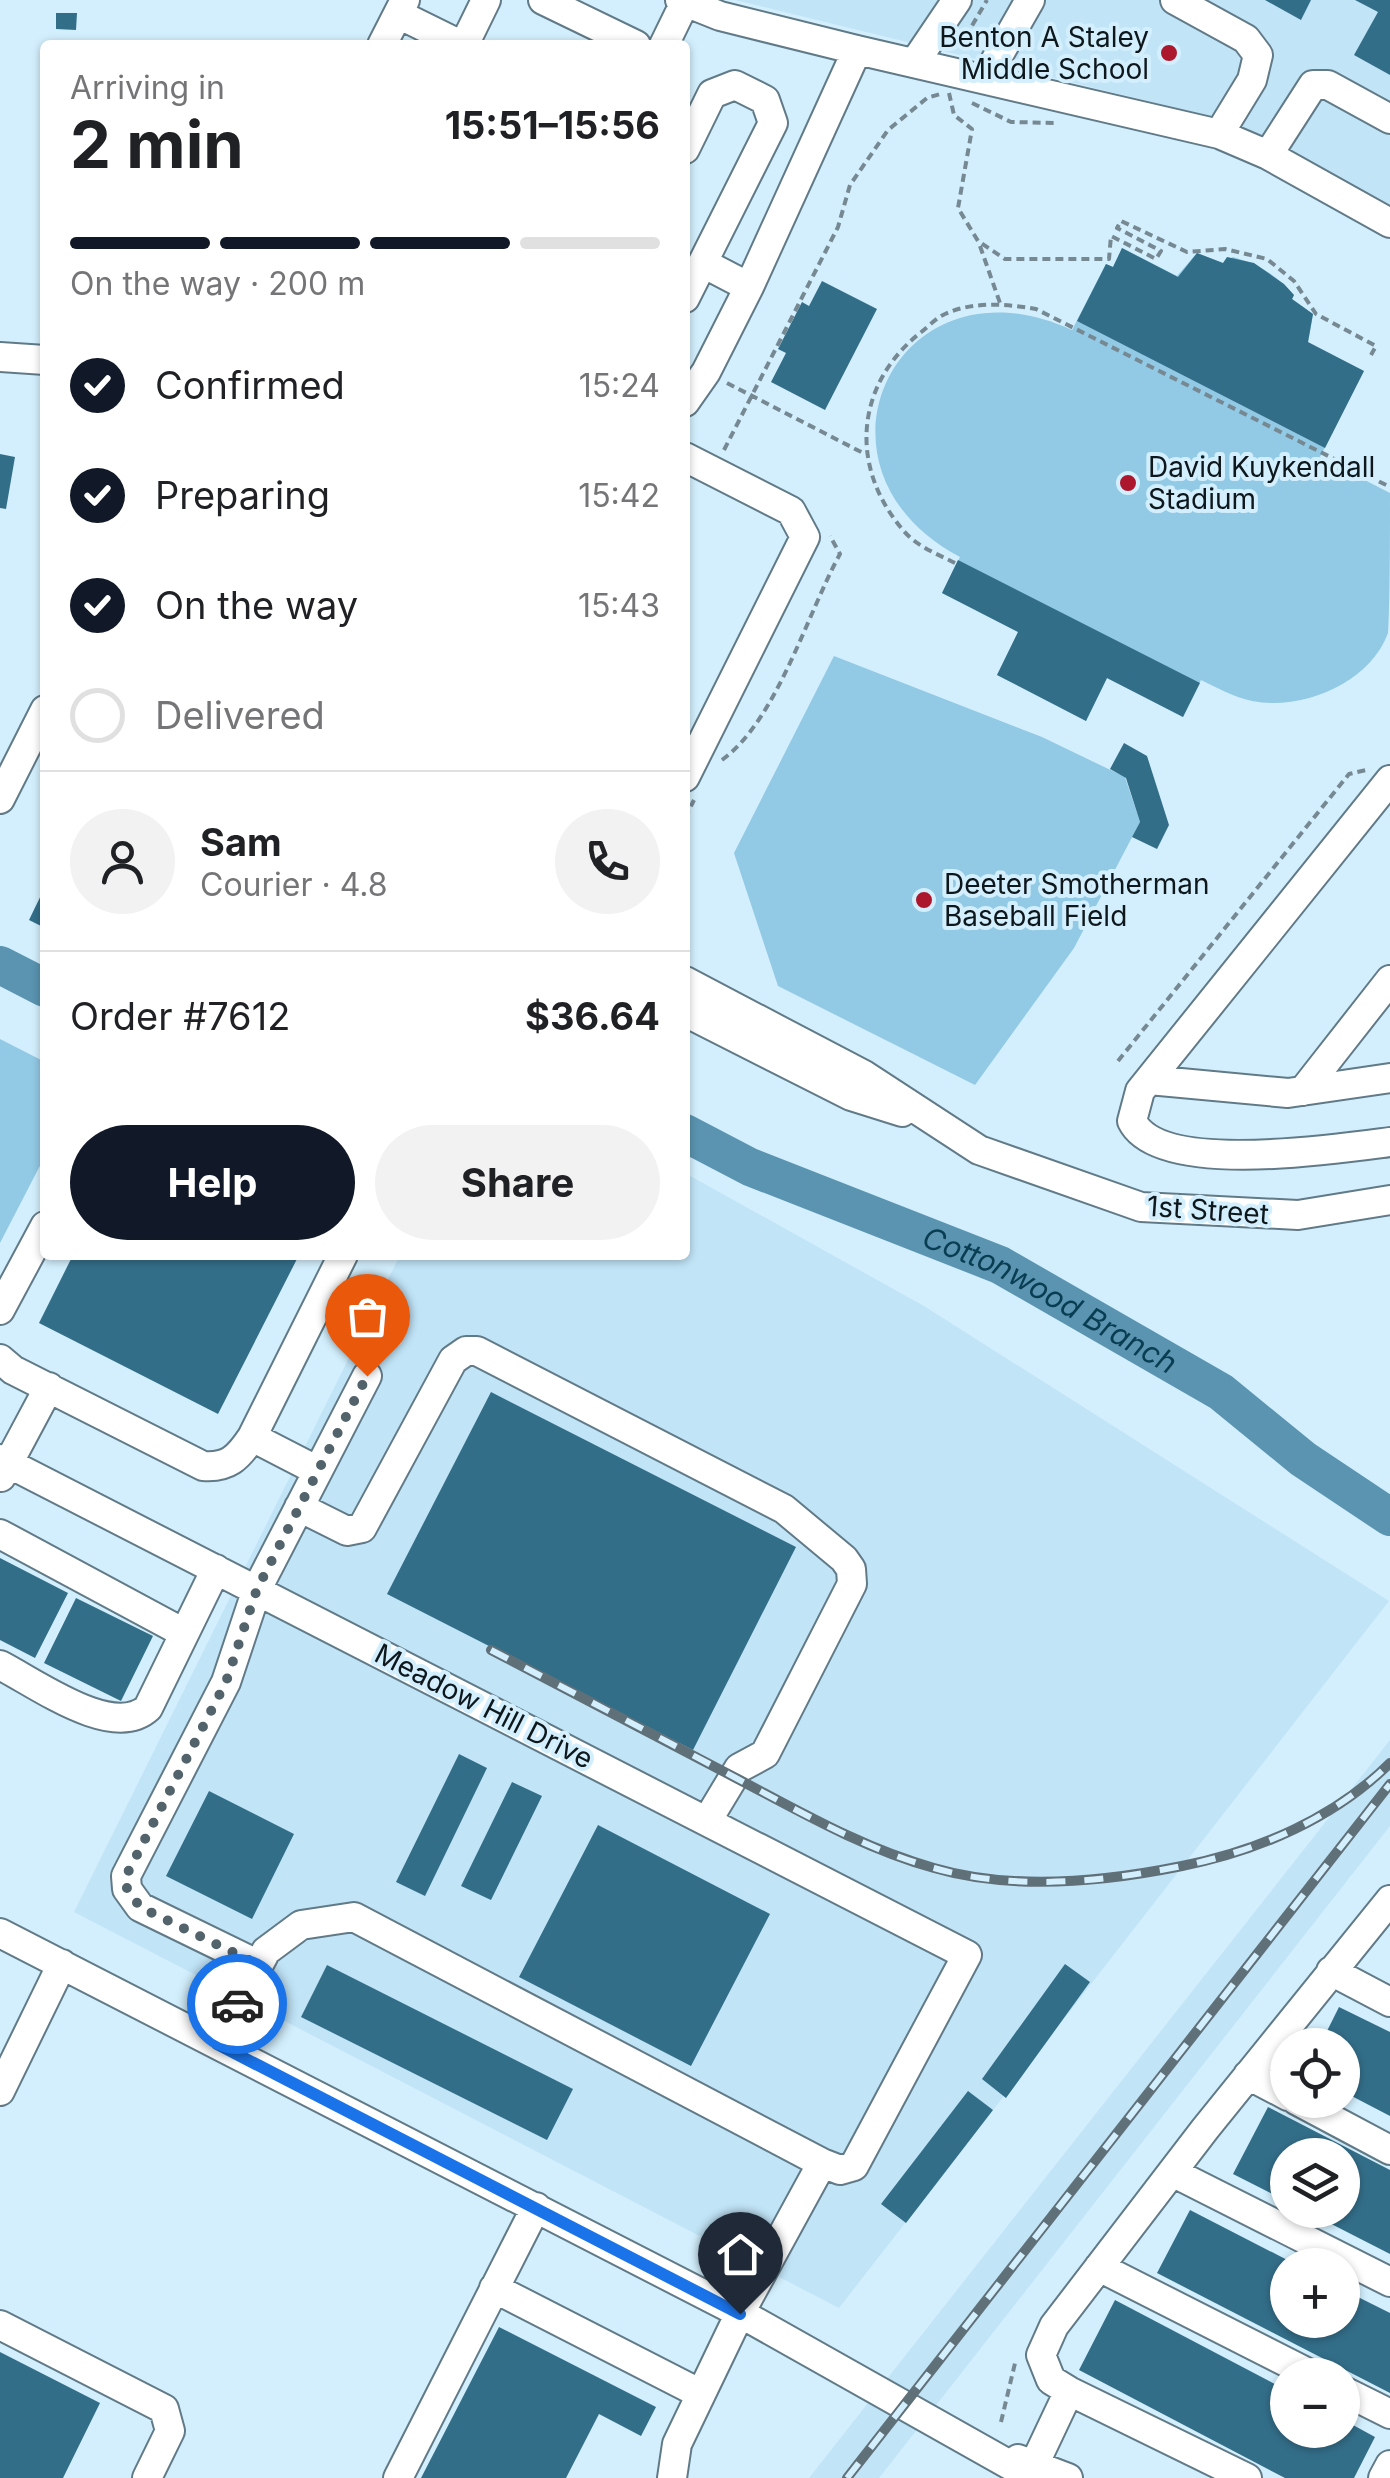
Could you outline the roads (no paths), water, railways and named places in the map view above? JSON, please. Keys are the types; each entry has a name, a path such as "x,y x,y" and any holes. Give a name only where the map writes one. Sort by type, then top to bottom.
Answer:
{"street":[{"path":"465,40 486,0"},
{"path":"542,0 626,40"},
{"path":"914,62 958,0"},
{"path":"986,77 1030,0"},
{"path":"1175,0 1246,39 1258,56 1252,80 1219,134"},
{"path":"666,40 682,1 720,16 914,62 947,81 986,77 1219,134 1268,155 1390,223"},
{"path":"385,40 402,7 454,40"},
{"path":"690,395 706,372 749,287 858,50"},
{"path":"1268,155 1313,86 1328,85 1390,119"},
{"path":"690,139 712,94 736,86 766,100 773,123 690,288"},
{"path":"703,263 749,287"},
{"path":"0,358 40,360"},
{"path":"690,460 791,511 805,537 690,787"},
{"path":"0,799 40,720"},
{"path":"1386,772 1150,1080 1133,1106 1132,1120 1138,1132 1163,1148 1293,1156 1390,1142"},
{"path":"1303,1091 1390,980"},
{"name":"1st Street","path":"690,984 864,1075 923,1118 979,1150 1141,1208 1298,1215 1390,1200"},
{"name":"1st Street","path":"690,1015 850,1096 923,1118"},
{"path":"1150,1080 1303,1091 1389,1077"},
{"path":"0,1310 40,1235"},
{"path":"0,1358 203,1466 230,1463 252,1438 341,1260"},
{"path":"299,1507 347,1531 362,1528 453,1360 466,1351 477,1351 784,1508 844,1559 851,1569 852,1584 765,1754 739,1768 707,1821"},
{"path":"257,1964 140,1907 127,1889 126,1876 226,1682 257,1589 367,1376"},
{"path":"3,1467 49,1387"},
{"path":"252,1438 318,1471"},
{"name":"Meadow Hill Drive","path":"3,1467 216,1568 967,1955 854,2166 840,2170 822,2164"},
{"path":"0,1534 184,1633"},
{"path":"0,1665 109,1720 127,1720 148,1708 216,1568"},
{"path":"1246,2478 1051,2380 1041,2356 1054,2326 1099,2267 1248,2074 1390,1900"},
{"path":"217,2044 266,1951 301,1925 354,1916 822,2164 740,2314 677,2444 672,2478"},
{"path":"0,1933 536,2206 984,2447 1034,2471 1068,2478"},
{"path":"0,2092 62,1964"},
{"path":"1332,1971 1390,2002"},
{"path":"1248,2074 1270,2086"},
{"path":"1330,2118 1390,2150"},
{"path":"1172,2172 1390,2282"},
{"path":"398,2478 536,2206"},
{"path":"1099,2267 1278,2358"},
{"path":"494,2288 701,2394"},
{"path":"0,2326 164,2409 170,2431 147,2478"},
{"path":"1034,2471 1070,2391"},
{"path":"1360,2399 1390,2414"},
{"path":"1383,2478 1390,2465"}],"waterway":[{"name":"Cottonwood Branch","path":"0,965 40,985"},
{"name":"Cottonwood Branch","path":"690,1136 750,1167 1000,1265 1221,1392 1303,1459 1390,1517"}],"railway":[{"path":"491,1650 856,1839 934,1868 995,1880 1090,1880 1211,1860 1267,1841 1320,1816 1390,1763"},
{"path":"847,2478 1390,1784"}],"place":[{"name":"Benton A Staley Middle School","path":"1169,53"},
{"name":"David Kuykendall Stadium","path":"1128,483"},
{"name":"Deeter Smotherman Baseball Field","path":"924,900"}]}
